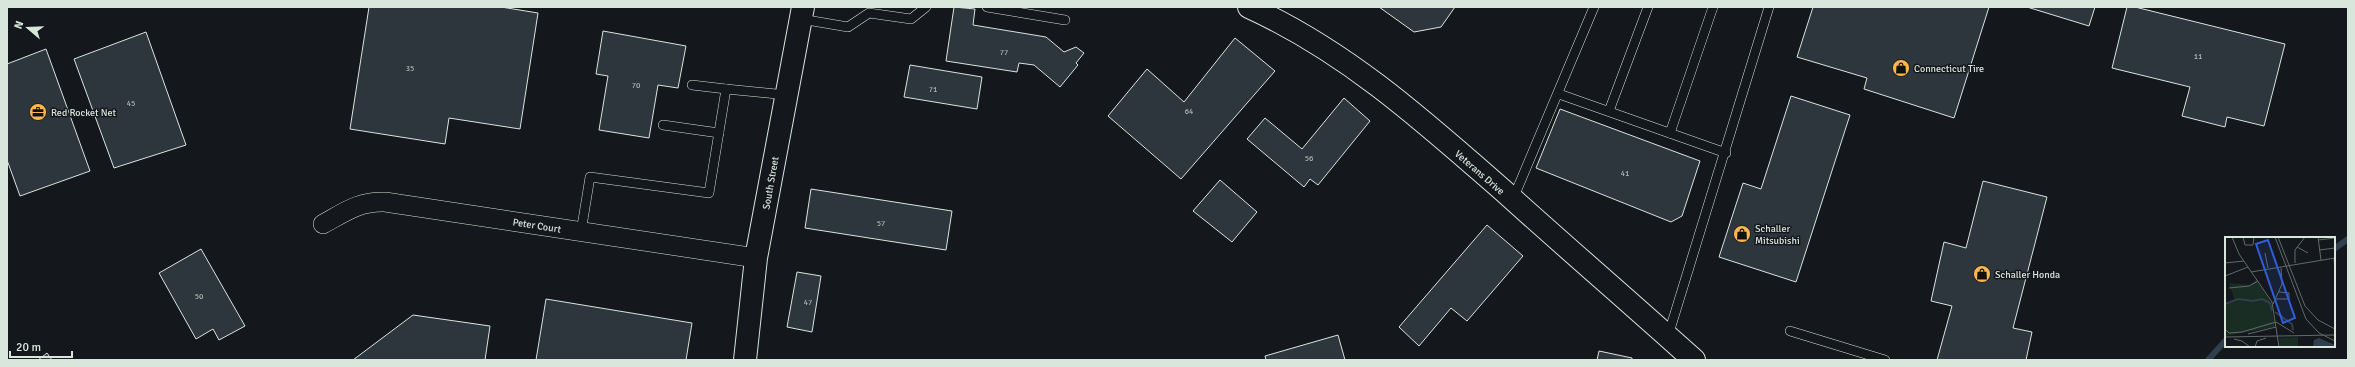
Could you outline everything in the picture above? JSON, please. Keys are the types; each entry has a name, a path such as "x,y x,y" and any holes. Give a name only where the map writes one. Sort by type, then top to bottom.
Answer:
{"street":[{"name":"Veterans Drive","path":"1249,7 1284,23 1341,57 1411,112 1694,360"},
{"name":"South Street","path":"745,360 756,258 802,13"},
{"name":"Peter Court","path":"323,224 352,207 369,202 385,202 756,258"}],"lane":[{"path":"802,13 848,27 869,13 911,19 926,7"},
{"path":"987,7 1065,20"},
{"path":"1513,200 1559,94 1594,7"},
{"path":"1609,111 1648,7"},
{"path":"1670,133 1713,7"},
{"path":"1668,336 1726,153 1769,7"},
{"path":"692,85 786,95"},
{"path":"581,232 590,177 709,193 726,89"},
{"path":"1559,94 1726,153"},
{"path":"663,125 719,133"},
{"path":"1790,331 1885,360"}],"building":[{"path":"369,7 501,7 538,13 520,129 449,118 445,144 350,129"},
{"path":"954,7 975,9 973,25 1046,37 1064,52 1076,47 1084,53 1076,63 1078,65 1060,87 1034,65 1019,63 1017,72 946,61"},
{"path":"1379,7 1455,7 1441,27 1414,32"},
{"name":"Connecticut Tire","path":"1813,7 1989,7 1954,118 1864,89 1867,78 1797,57"},
{"path":"2027,7 2095,7 2089,26"},
{"path":"2127,7 2135,7 2285,44 2264,126 2227,117 2225,127 2182,116 2190,87 2112,68"},
{"path":"603,31 686,46 678,88 658,85 649,138 599,130 608,76 596,74"},
{"path":"146,32 186,145 114,168 74,59"},
{"path":"1235,38 1275,71 1181,179 1108,116 1147,69 1184,102"},
{"name":"Red Rocket Net","path":"46,49 90,171 20,196 7,160 7,64"},
{"path":"910,65 982,77 977,109 904,97"},
{"path":"1791,96 1850,115 1796,282 1719,257 1743,183 1761,189"},
{"path":"1344,98 1370,121 1318,185 1310,179 1304,187 1247,139 1265,118 1302,149"},
{"path":"1560,109 1700,161 1682,216 1671,222 1536,168"},
{"path":"1220,180 1257,212 1232,242 1193,211"},
{"name":"Schaller Honda","path":"1983,181 2047,197 2013,328 2032,332 2026,360 1937,360 1952,306 1931,301 1944,242 1966,248"},
{"path":"811,189 952,211 946,250 805,228"},
{"path":"1487,225 1523,256 1467,321 1451,308 1419,346 1399,327"},
{"path":"201,249 245,326 219,340 213,329 196,339 159,273"},
{"path":"797,272 821,276 812,332 787,327"},
{"path":"546,299 692,323 686,360 536,360"},
{"path":"413,315 490,326 485,360 353,360"},
{"path":"1338,335 1345,360 1266,360 1265,356"},
{"path":"1599,351 1632,358 1632,360 1597,360"},
{"path":"47,353 52,360 38,360"}],"waterway":[{"path":"2335,248 2348,239"},
{"path":"2208,360 2225,341"}],"place":[{"name":"Connecticut Tire","path":"1901,68"},
{"name":"Red Rocket Net","path":"38,112"},
{"name":"Schaller Mitsubishi","path":"1742,234"},
{"name":"Schaller Honda","path":"1982,274"}]}
